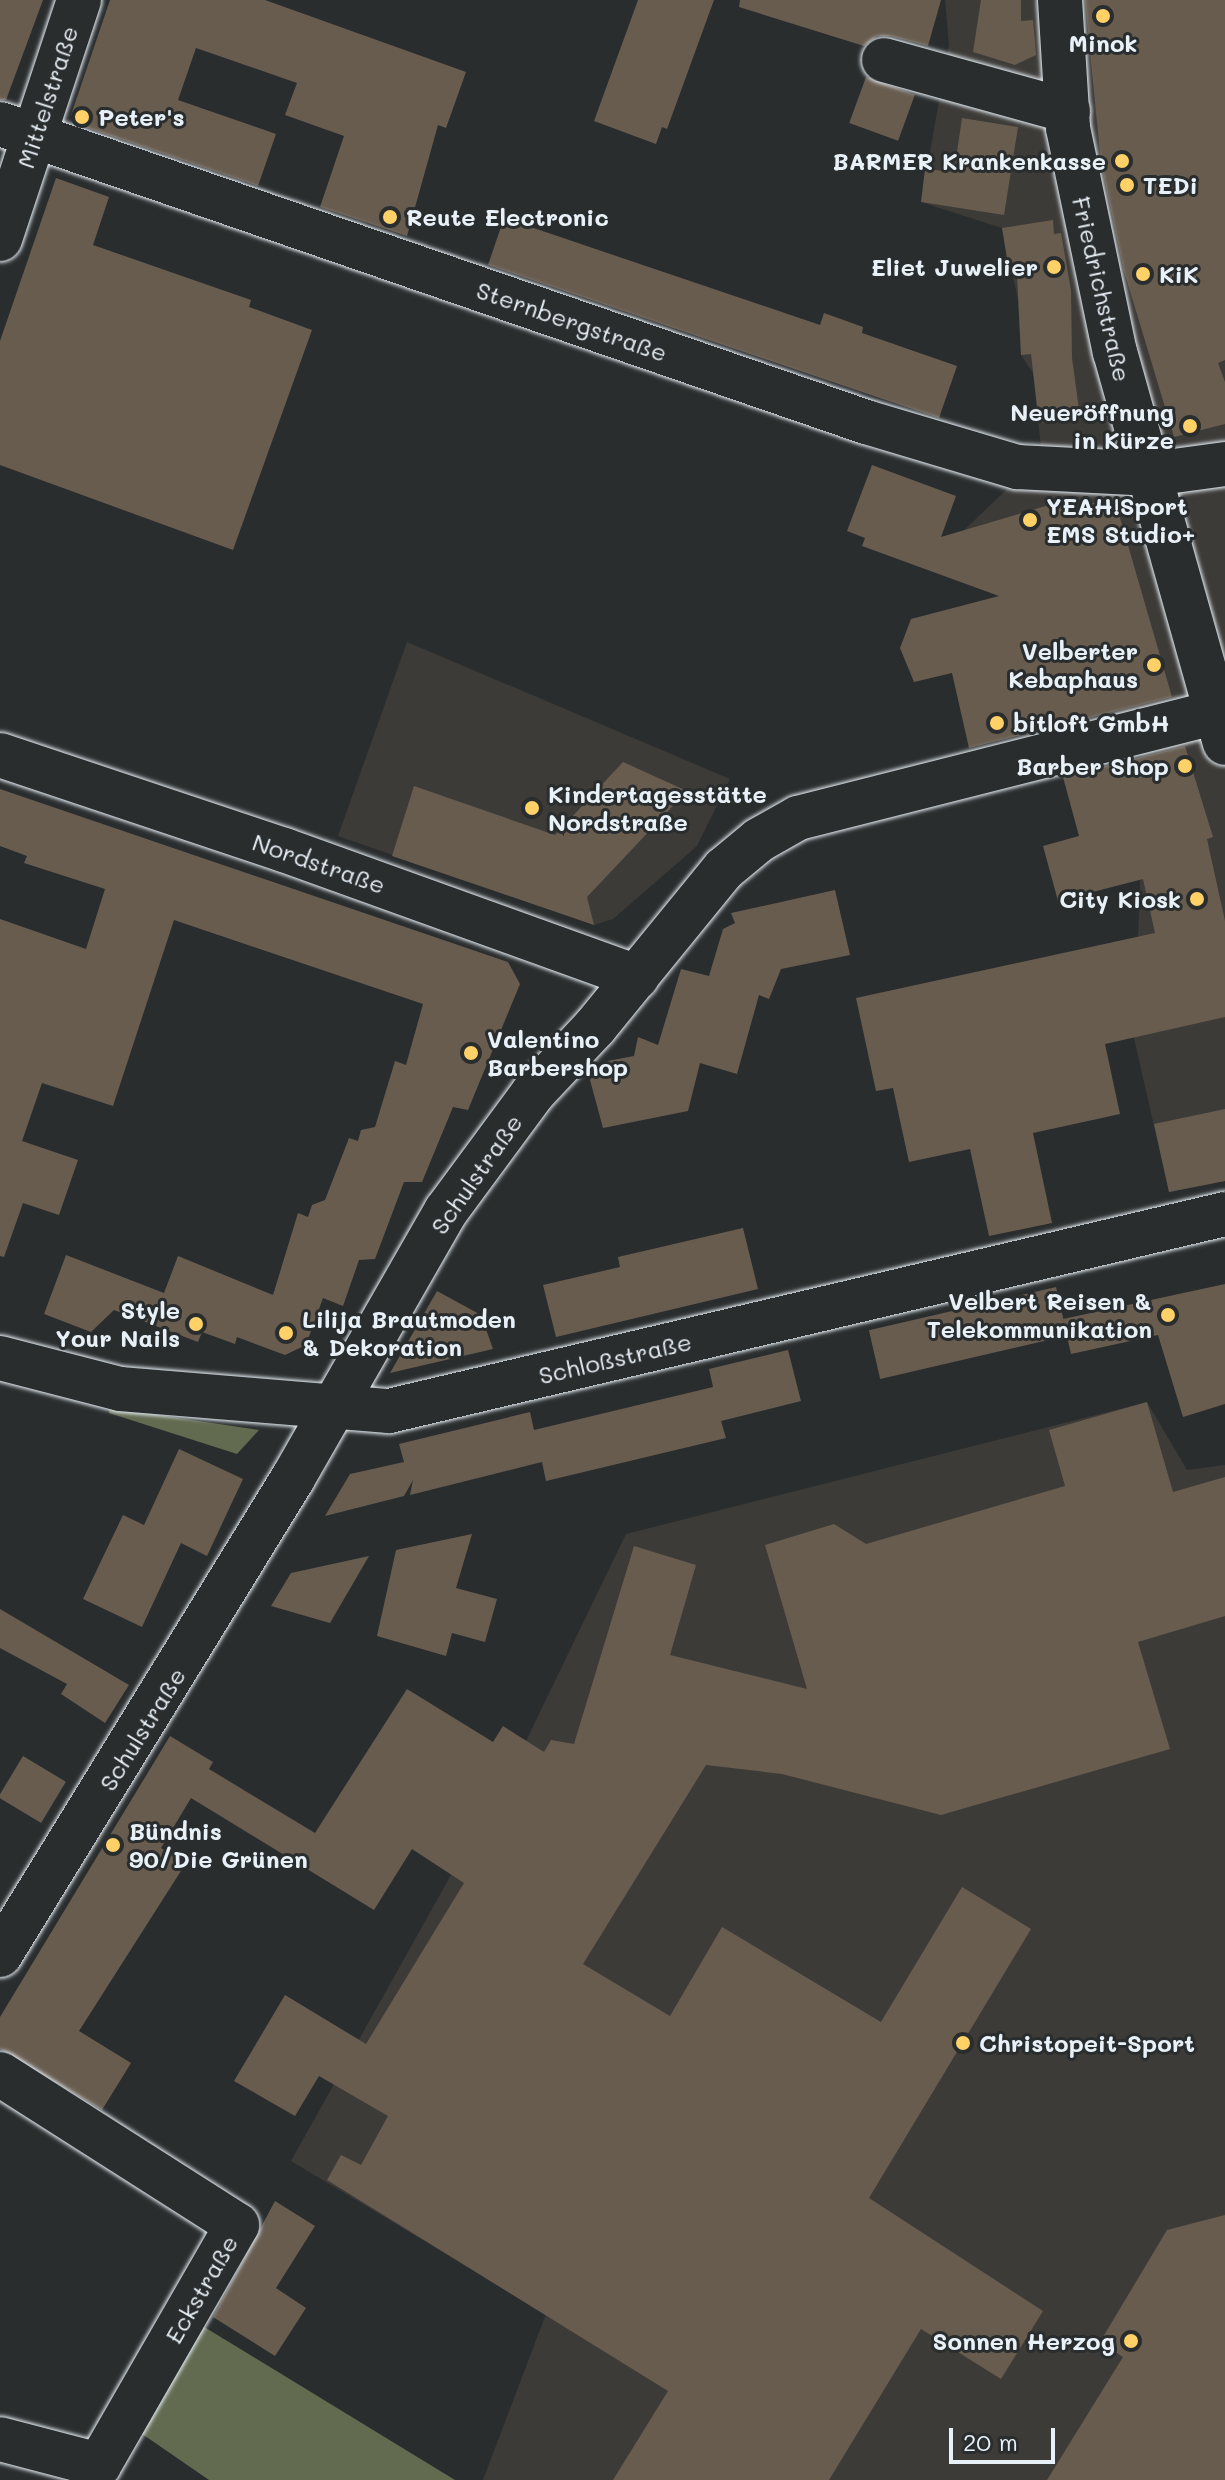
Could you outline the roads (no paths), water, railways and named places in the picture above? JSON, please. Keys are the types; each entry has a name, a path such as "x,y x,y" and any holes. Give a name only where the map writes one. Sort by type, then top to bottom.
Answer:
{"street":[{"name":"Mittelstraße","path":"0,239 17,130 79,0"},
{"name":"Friedrichstraße","path":"1060,0 1068,111 1115,352 1152,474 1221,727"},
{"path":"884,60 1068,111"},
{"name":"Sternbergstraße","path":"17,130 866,422 1017,467 1152,474 1225,464"},
{"name":"Schulstraße","path":"0,1955 225,1592 446,1211 533,1093 637,977 676,922 724,869 759,840 798,818 1221,727"},
{"name":"Nordstraße","path":"0,755 284,850 637,977"},
{"name":"Schloßstraße","path":"0,1358 120,1389 389,1411 1225,1214"},
{"name":"Eckstraße","path":"0,2074 237,2225 99,2465 0,2439"}],"place":[{"name":"Minok","path":"1103,16"},
{"name":"Peter's","path":"82,117"},
{"name":"BARMER Krankenkasse","path":"1122,161"},
{"name":"TEDi","path":"1127,185"},
{"name":"Reute Electronic","path":"390,217"},
{"name":"Eliet Juwelier","path":"1054,267"},
{"name":"KiK","path":"1143,274"},
{"name":"Neueröffnung in Kürze","path":"1190,426"},
{"name":"YEAH!Sport EMS Studio+","path":"1030,520"},
{"name":"Velberter Kebaphaus","path":"1154,665"},
{"name":"bitloft GmbH","path":"997,723"},
{"name":"Barber Shop","path":"1185,766"},
{"name":"Kindertagesstätte Nordstraße","path":"532,808"},
{"name":"City Kiosk","path":"1197,899"},
{"name":"Valentino Barbershop","path":"471,1053"},
{"name":"Velbert Reisen & Telekommunikation","path":"1168,1315"},
{"name":"Style Your Nails","path":"196,1324"},
{"name":"Lilija Brautmoden & Dekoration","path":"286,1333"},
{"name":"Bündnis 90/Die Grünen","path":"113,1845"},
{"name":"Christopeit-Sport","path":"963,2043"},
{"name":"Sonnen Herzog","path":"1131,2341"}]}
